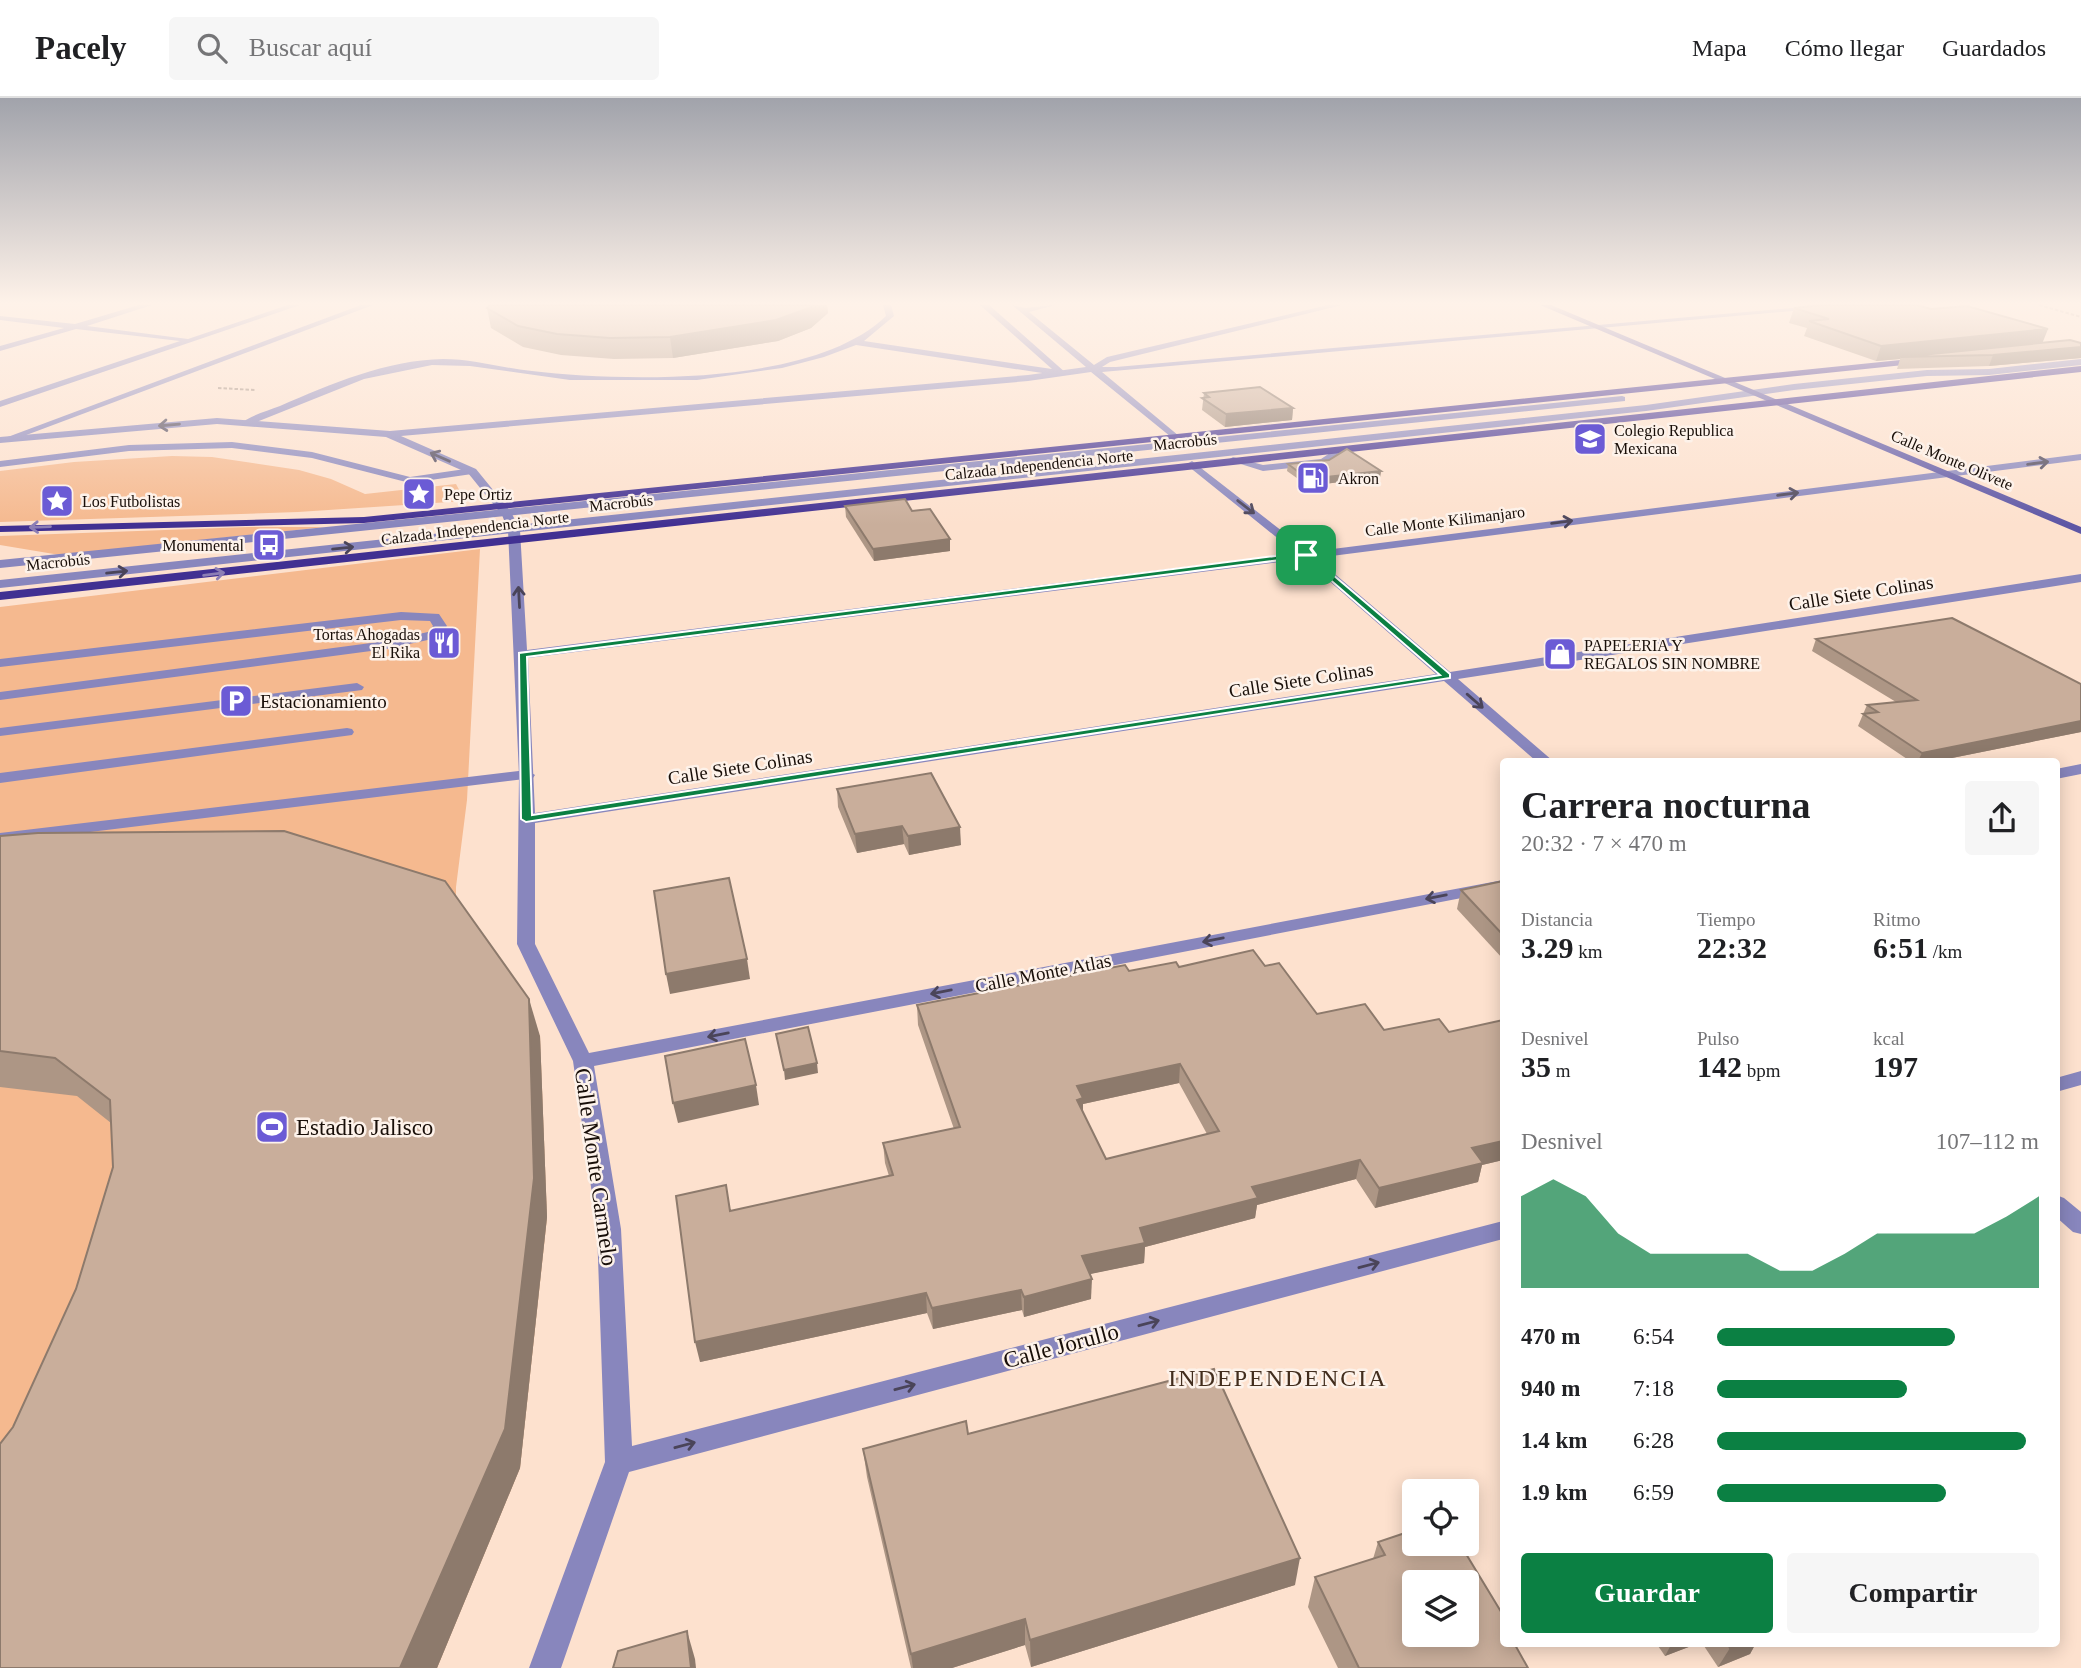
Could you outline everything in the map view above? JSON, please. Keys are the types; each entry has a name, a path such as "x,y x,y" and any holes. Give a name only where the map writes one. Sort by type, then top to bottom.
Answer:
{"main road":[{"name":"Calzada Independencia Norte","path":"0,528 364,520 503,510 1757,378"},
{"name":"Calzada Independencia Norte","path":"0,596 515,535 1994,378"}],"street":[{"path":"0,404 77,378"},
{"path":"5,439 170,378"},
{"path":"246,423 364,378"},
{"path":"590,378 649,378"},
{"path":"5,439 217,421 388,434 1004,378"},
{"path":"1103,378 1176,438"},
{"name":"Calle Monte Olivete","path":"1713,378 2081,531"},
{"name":"Macrobús","path":"0,564 503,510 1809,378"},
{"name":"Macrobús","path":"0,584 515,535 1646,408 1883,378"},
{"path":"388,434 472,471 503,510 515,535"},
{"path":"0,464 129,448 232,445 312,454 410,480 472,471"},
{"name":"Calle Monte Kilimanjaro","path":"522,655 2081,457"},
{"path":"1192,464 1306,555 1542,758"},
{"name":"Calle Monte Carmelo","path":"515,535 527,775 526,944 583,1061 608,1229 619,1462 545,1668"},
{"name":"Macrobús","path":"0,554 42,560"},
{"name":"Calle Siete Colinas","path":"526,819 2081,578"},
{"path":"0,663 401,616 434,617 440,626 432,635 396,644 0,696"},
{"path":"0,732 357,687"},
{"path":"0,778 346,732"},
{"path":"2060,773 2081,769"},
{"path":"0,838 527,775"},
{"name":"Calle Monte Atlas","path":"583,1061 1500,885"},
{"path":"2060,1084 2081,1078"},
{"path":"2060,1207 2081,1225"},
{"name":"Calle Jorullo","path":"619,1462 1500,1231"}],"path":[{"path":"216,388 258,390"}],"shaded area":[{"path":"172,456 212,457 299,470 331,479 365,494 456,484 465,501 298,512 0,522 0,471 74,462"},
{"path":"248,527 325,527 60,555 0,545 0,536"},
{"name":"Estadio Jalisco","path":"480,549 467,800 456,887 456,916 540,1036 547,1218 520,1468 437,1668 0,1668 0,607"}],"building":[{"path":"1260,387 1293,408 1226,414 1202,398 1209,397 1204,393"},
{"path":"1347,449 1381,471 1308,479 1288,464 1329,460"},
{"path":"905,499 912,511 930,509 950,539 873,549 845,506"},
{"path":"1952,618 2081,684 2081,721 1922,753 1863,714 1878,712 1867,705 1917,700 1816,639"},
{"path":"931,773 960,827 908,836 902,826 855,834 837,789"},
{"name":"Estadio Jalisco","path":"284,831 445,881 529,999 534,1178 505,1429 400,1668 0,1668 0,1444 13,1427 76,1289 113,1167 110,1100 55,1058 0,1051 0,836 38,833"},
{"path":"729,878 747,959 666,974 654,891"},
{"path":"1500,882 1500,932 1461,890"},
{"path":"1253,950 1265,966 1279,963 1317,1014 1365,1004 1384,1030 1439,1019 1449,1032 1500,1021 1500,1142 1472,1148 1483,1163 1379,1188 1360,1160 1252,1187 1258,1198 1140,1228 1145,1243 1082,1256 1092,1279 1024,1297 1021,1290 932,1308 926,1293 695,1342 676,1196 726,1185 730,1211 893,1175 883,1143 960,1127 917,1005 1125,965 1129,971 1176,962 1179,967","holes":["1180,1064 1219,1131 1106,1159 1077,1100 1083,1098 1077,1086"]},
{"path":"808,1027 817,1063 784,1070 776,1034"},
{"path":"745,1039 756,1085 673,1103 665,1056"},
{"path":"1214,1369 1300,1558 1030,1640 1025,1619 911,1654 863,1449 966,1421 968,1434"},
{"path":"1402,1534 1402,1556 1467,1556 1476,1570 1402,1570 1402,1647 1479,1647 1479,1575 1500,1610 1500,1647 1516,1647 1528,1668 1359,1668 1315,1577 1385,1555 1378,1542"},
{"path":"687,1631 691,1668 613,1668 618,1651"}],"place":[{"name":"Colegio Republica Mexicana","path":"1590,439"},
{"name":"Akron","path":"1313,478"},
{"name":"Pepe Ortiz","path":"419,494"},
{"name":"Los Futbolistas","path":"57,501"},
{"name":"Monumental","path":"269,545"},
{"name":"Tortas Ahogadas El Rika","path":"444,643"},
{"name":"PAPELERIA Y REGALOS SIN NOMBRE","path":"1560,654"},
{"name":"Estacionamiento","path":"236,701"},
{"name":"Estadio Jalisco","path":"272,1127"}],"district":[{"name":"INDEPENDENCIA","path":"1278,1378"}],"route":[{"path":"1306,555 1447,676 526,819 522,655 1306,555"}]}
